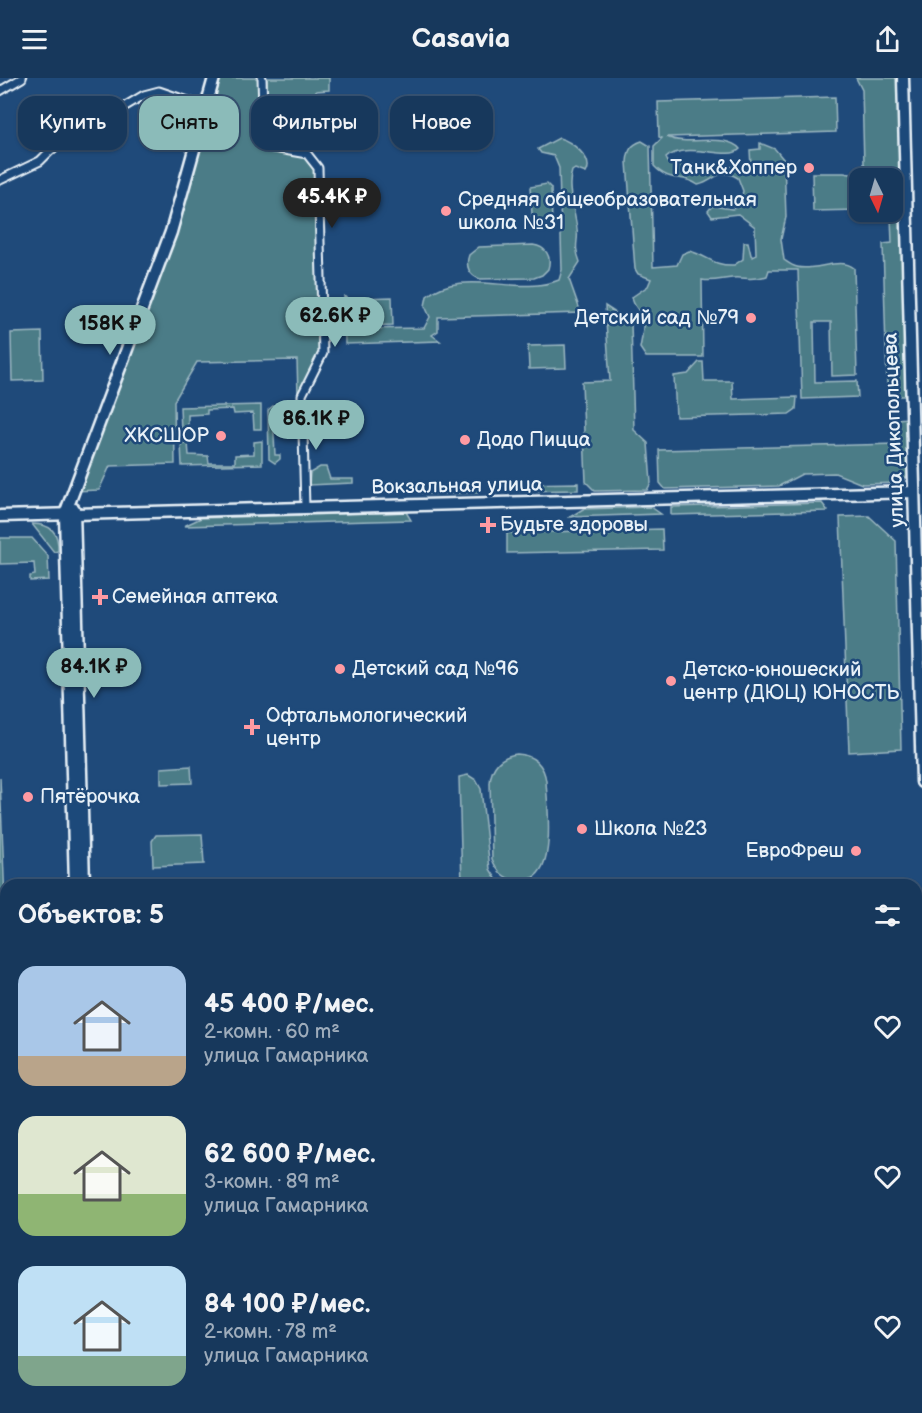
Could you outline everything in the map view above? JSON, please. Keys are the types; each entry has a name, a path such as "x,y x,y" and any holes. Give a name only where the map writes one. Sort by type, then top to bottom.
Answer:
{"street":[{"path":"0,91 22,78"},
{"path":"209,96 214,78"},
{"path":"262,78 264,138 273,148 307,154 318,168 323,353 302,395 305,508"},
{"name":"улица Дикопольцева","path":"903,78 922,782"},
{"path":"142,96 159,91 174,96"},
{"path":"0,180 40,161 51,150 139,98"},
{"path":"75,879 70,514 74,491 171,232 194,150"},
{"name":"Вокзальная улица","path":"0,516 914,492"},
{"path":"70,514 84,879"}],"green space":[{"path":"214,78 262,78 263,96 251,96 251,150 285,150 307,154 318,168 323,353 302,395 298,395 297,360 197,362 174,401 175,464 110,466 99,490 74,491 171,232 194,150 239,150 239,96 209,96"},
{"path":"267,78 329,78 329,90 316,91 316,96 267,96"},
{"path":"856,78 898,78 901,168 868,168 864,164 862,90"},
{"path":"835,97 836,132 667,137 685,141 726,141 740,149 727,153 684,151 666,158 674,165 717,164 746,170 751,167 750,150 760,149 760,143 775,149 784,160 786,217 781,239 784,260 793,266 804,268 842,263 854,268 857,375 832,376 831,322 814,322 815,382 857,381 858,397 802,399 798,270 769,270 767,276 757,278 702,280 703,357 646,357 640,348 643,318 632,297 648,286 651,279 638,274 635,269 627,162 632,147 642,141 650,146 653,267 677,265 682,254 689,251 720,264 734,265 743,259 744,242 748,242 753,257 756,254 755,227 738,214 712,217 708,211 712,206 732,209 739,207 743,191 738,178 726,173 698,185 692,181 666,175 654,166 654,146 662,138 659,137 658,102"},
{"path":"559,138 580,151 585,157 588,168 586,173 575,169 570,178 580,262 569,279 581,313 438,317 438,331 432,335 440,341 345,344 344,296 354,305 359,329 424,328 430,317 425,306 427,296 441,288 474,283 526,286 559,280 562,270 559,168 554,156 541,153 538,149"},
{"path":"812,173 849,174 849,210 813,211"},
{"path":"547,184 551,188 552,224 533,227 530,187"},
{"path":"891,222 902,222 907,396 896,396 896,386 887,386 883,244 892,243"},
{"path":"533,245 545,250 548,256 548,269 542,275 534,278 480,279 469,270 467,263 469,255 479,247"},
{"path":"392,297 393,325 362,326 361,298"},
{"path":"605,306 631,323 634,430 648,443 651,483 647,490 595,491 586,482 582,382 610,381"},
{"path":"42,332 43,380 12,381 11,333"},
{"path":"565,345 566,368 529,369 528,346"},
{"path":"699,362 703,362 704,381 732,381 733,399 797,397 796,409 789,414 676,417 674,376 688,374"},
{"path":"261,405 261,429 254,429 253,413 234,414 233,409 207,410 207,414 188,415 188,431 181,431 180,407"},
{"path":"273,406 278,408 279,414 273,414 275,455 280,455 280,459 275,463 269,459 268,410"},
{"path":"907,418 909,475 899,483 862,484 835,473 802,474 779,486 665,489 660,483 659,450 897,444 897,419"},
{"path":"262,441 262,464 182,466 181,443 188,443 189,455 208,456 209,463 235,463 235,455 254,454 254,442"},
{"path":"320,467 326,467 330,479 353,479 353,483 309,485 310,473"},
{"path":"578,483 578,490 516,491 516,484"},
{"path":"478,485 478,493 425,494 402,487"},
{"path":"822,503 828,511 671,515 671,507"},
{"path":"651,507 661,514 570,517 583,509"},
{"path":"406,512 411,520 184,526 201,518"},
{"path":"869,516 896,541 901,749 849,752 840,517"},
{"path":"32,524 39,524 52,530 57,539 58,551 54,552"},
{"path":"662,529 663,550 507,553 507,533"},
{"path":"0,538 32,538 48,556 49,580 30,581 30,576 35,575 34,563 0,564"},
{"path":"517,754 533,759 543,770 546,781 548,844 545,860 539,872 529,879 506,877 492,859 490,783 495,767 506,757"},
{"path":"191,766 192,783 161,784 161,768"},
{"path":"468,775 476,780 481,789 490,869 496,879 462,879 459,777"},
{"path":"0,778 4,879 0,879"},
{"path":"202,834 204,864 153,866 152,841 156,835"}],"place":[{"name":"Танк&Хоппер","path":"809,168"},
{"name":"Средняя общеобразовательная школа №31","path":"446,211"},
{"name":"Детский сад №79","path":"751,318"},
{"name":"ХКСШОР","path":"221,436"},
{"name":"Додо Пицца","path":"465,440"},
{"name":"Будьте здоровы","path":"488,525"},
{"name":"Семейная аптека","path":"100,597"},
{"name":"Детский сад №96","path":"340,669"},
{"name":"Детско-юношеский центр (ДЮЦ) ЮНОСТЬ","path":"671,681"},
{"name":"Офтальмологический центр","path":"252,727"},
{"name":"Пятёрочка","path":"28,797"},
{"name":"Школа №23","path":"582,829"},
{"name":"ЕвроФреш","path":"856,851"}]}
